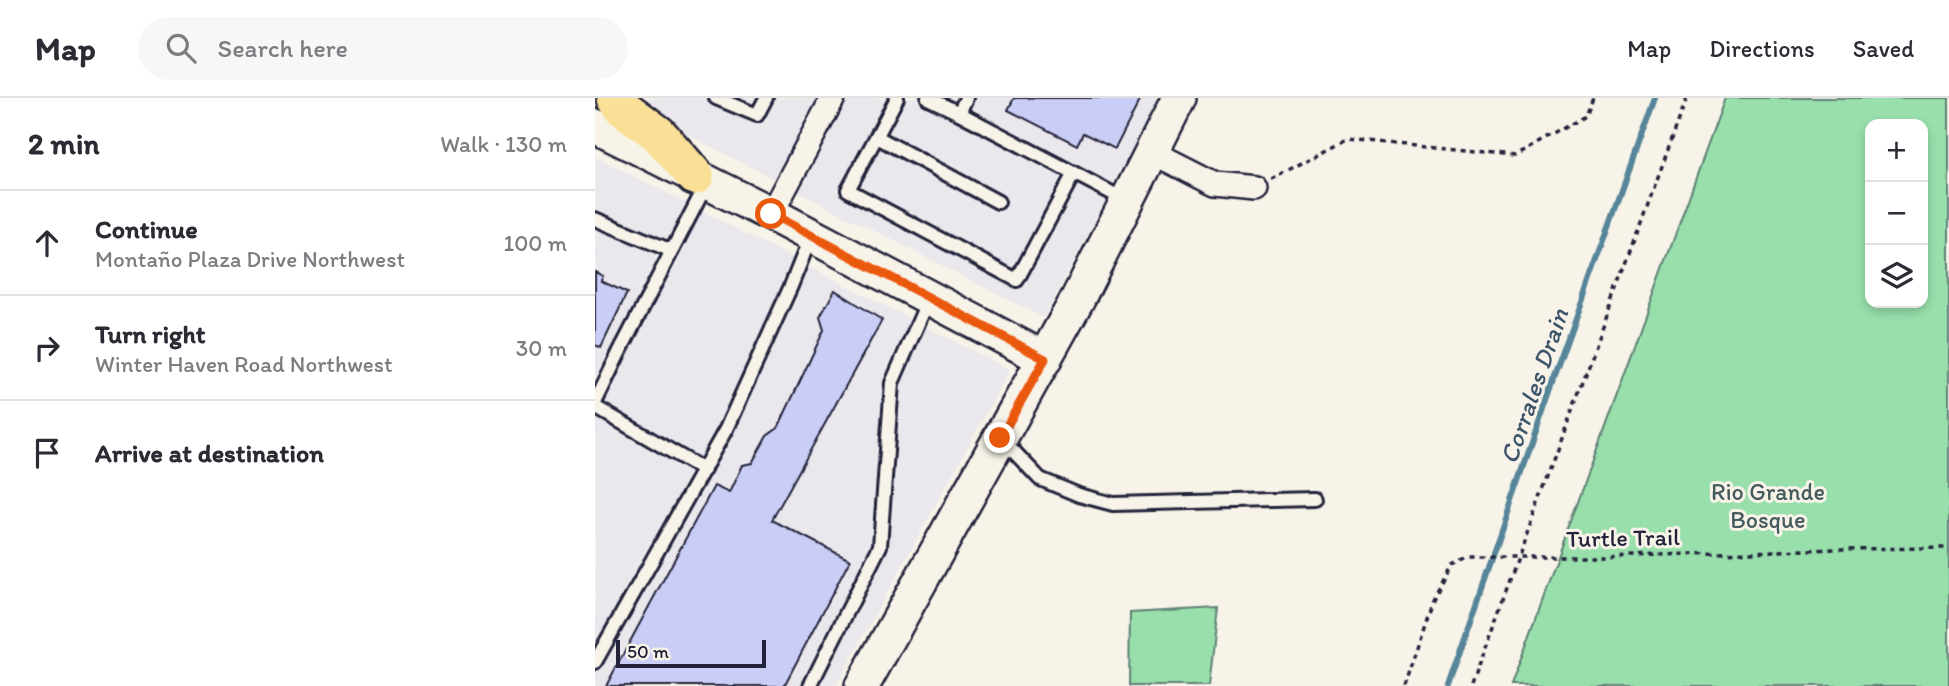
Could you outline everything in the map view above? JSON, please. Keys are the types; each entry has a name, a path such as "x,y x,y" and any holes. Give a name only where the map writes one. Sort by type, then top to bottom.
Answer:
{"main road":[{"path":"616,98 623,108 658,134 701,179"}],"street":[{"path":"771,214 833,98"},
{"path":"862,686 1045,359 1179,98"},
{"path":"595,126 771,214 1045,359"},
{"path":"1152,152 1215,184 1254,188"}],"lane":[{"path":"716,98 757,115 766,98"},
{"path":"897,98 848,190 1017,280 1074,173"},
{"path":"928,98 1127,201"},
{"path":"959,113 966,98"},
{"path":"877,137 998,201"},
{"path":"701,179 672,251 595,405 704,470"},
{"path":"595,219 672,251"},
{"path":"595,662 733,415 811,236"},
{"path":"810,686 880,546 892,383 929,298"},
{"path":"1000,438 1040,479 1079,495 1113,504 1315,499"}],"path":[{"path":"1254,188 1348,139 1515,156 1586,116 1593,98"},
{"path":"1471,686 1687,98"},
{"name":"Turtle Trail","path":"1404,686 1433,599 1453,565 1469,557 1602,557 1949,548"}],"shaded area":[{"path":"626,98 1159,98 1044,318 634,107"},
{"path":"595,156 1010,370 836,686 595,686"}],"green space":[{"name":"Rio Grande Bosque","path":"1725,98 1949,98 1949,686 1511,686"},
{"path":"1218,608 1209,686 1129,686 1130,613"}],"building":[{"path":"1014,98 1141,98 1115,149 1083,133 1077,145 1008,110"},
{"path":"595,272 603,276 601,281 627,293 601,348 595,345"},
{"path":"835,290 882,320 772,520 850,560 784,686 606,686 714,486 729,493 742,465 752,463 767,436 778,428 824,330 820,317"}],"waterway":[{"name":"Corrales Drain","path":"1448,686 1655,98"}],"route":[{"path":"771,214 1045,359 1000,438"}]}
